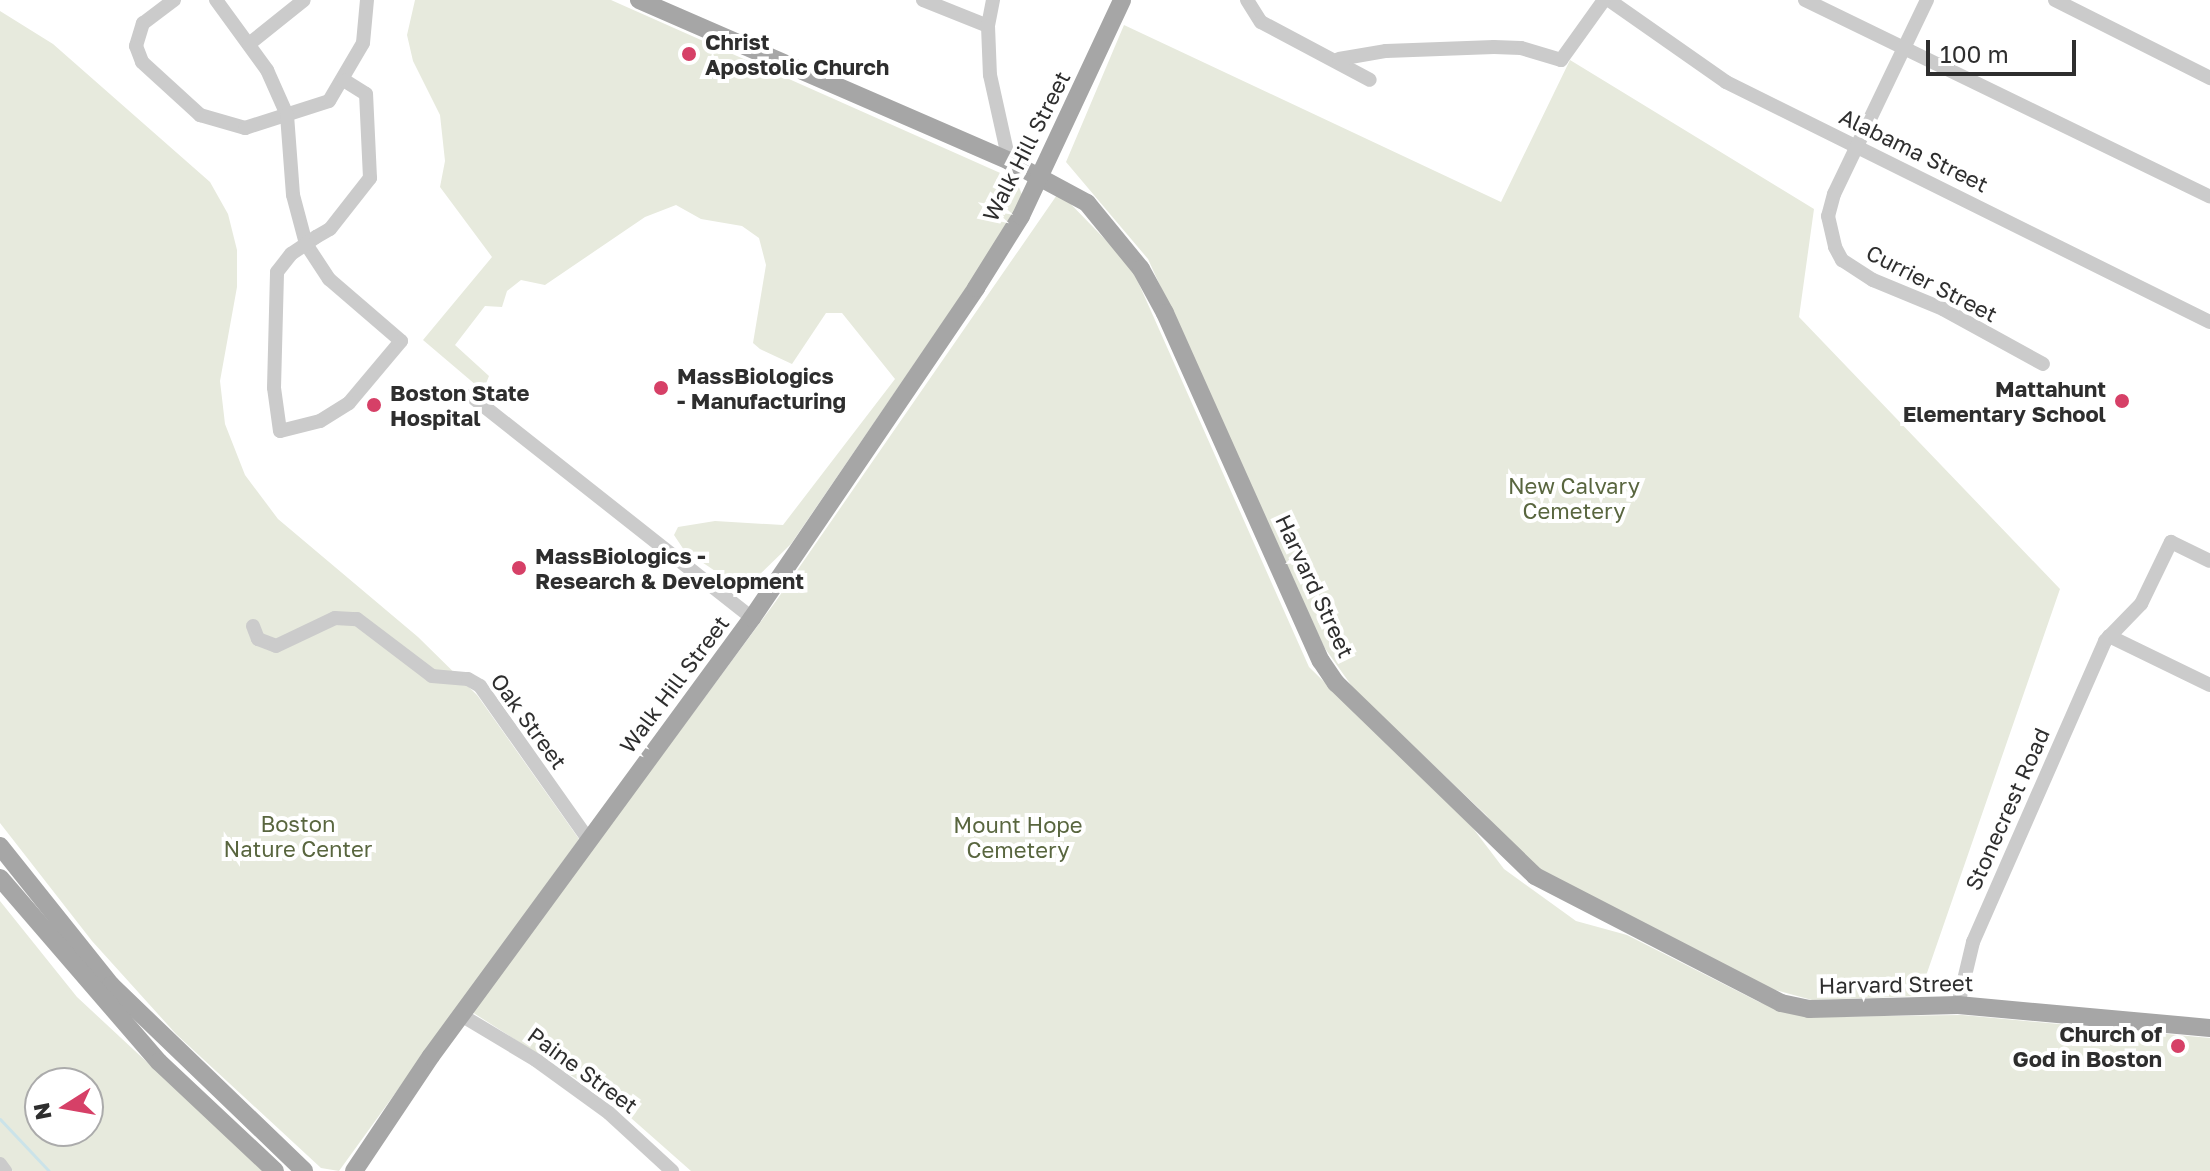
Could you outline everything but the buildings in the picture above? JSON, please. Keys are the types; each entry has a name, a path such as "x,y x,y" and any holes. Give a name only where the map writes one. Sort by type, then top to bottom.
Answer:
{"main road":[{"name":"Harvard Street","path":"639,0 663,5 1009,161 1087,203 1141,269 1189,364 1306,633 1336,683 1446,786 1519,865 1781,1003 1809,1009 1958,1005 2210,1028"},
{"name":"Walk Hill Street","path":"354,1171 461,1015 752,618 976,288 1039,178 1122,0"},
{"path":"0,846 111,985 304,1171"},
{"path":"0,878 159,1062 275,1171"}],"street":[{"path":"174,0 143,23 136,46 142,62 200,115 245,128 329,101 345,81 363,43 367,0"},
{"path":"216,0 249,44 287,115 293,195 306,244 329,279 401,341 349,403 320,421 280,431 274,388 277,272 306,244 330,229 370,178 366,94 345,81"},
{"path":"249,44 304,0"},
{"path":"923,0 988,26"},
{"path":"993,0 988,26 990,75 1009,161"},
{"path":"1247,0 1261,22 1339,59 1370,80"},
{"path":"1339,59 1386,51 1507,47 1561,60 1606,0"},
{"name":"Alabama Street","path":"1606,0 1726,82 2210,322"},
{"path":"1805,0 2210,197"},
{"name":"Currier Street","path":"1927,0 1856,145 1828,216 1842,260 2043,364"},
{"path":"2055,0 2210,78"},
{"path":"471,396 752,618"},
{"path":"2210,561 2171,542 2141,604 2109,636 2210,685"},
{"name":"Oak Street","path":"253,626 258,639 276,646 335,618 357,619 432,676 468,679 480,686 588,839"},
{"name":"Stonecrest Road","path":"1958,1005 1969,952 1988,905 2109,636"},
{"name":"Paine Street","path":"461,1015 536,1060 601,1107 672,1171"},
{"path":"0,1164 5,1171"}],"green space":[{"path":"415,0 611,0 1016,180 1025,202 791,544 748,586 724,577 684,550 674,535 678,527 715,521 783,525 895,379 842,313 826,313 792,364 760,349 753,343 766,265 759,238 742,226 701,219 676,205 645,217 545,285 521,280 507,291 502,307 485,306 455,345 489,376 483,391 423,340 492,257 440,187 445,161 440,115 413,61 407,35"},
{"name":"Boston Nature Center","path":"0,11 53,44 210,182 228,214 237,250 237,287 220,381 225,424 245,475 278,519 418,637 477,695 579,839 339,1171 321,1168 176,1034 92,941 0,823"},
{"name":"New Calvary Cemetery","path":"1124,25 1501,202 1570,60 1814,209 1799,317 2060,589 1919,996 1812,1000 1764,987 1555,878 1518,855 1486,815 1356,692 1324,647 1148,259 1066,162"},
{"name":"Mount Hope Cemetery","path":"1059,192 1131,266 1309,667 1472,827 1504,869 1576,921 1627,935 1759,1002 1806,1017 1962,1015 2210,1038 2210,1171 691,1171 614,1103 472,1012 776,601"},
{"path":"0,901 77,997 264,1171 13,1171 0,1159"}],"waterway":[{"path":"0,1119 49,1171"}],"place":[{"name":"Christ Apostolic Church","path":"689,54"},
{"name":"MassBiologics - Manufacturing","path":"661,388"},
{"name":"Mattahunt Elementary School","path":"2122,401"},
{"name":"Boston State Hospital","path":"374,405"},
{"name":"MassBiologics - Research & Development","path":"519,568"},
{"name":"Church of God in Boston","path":"2178,1046"}]}
